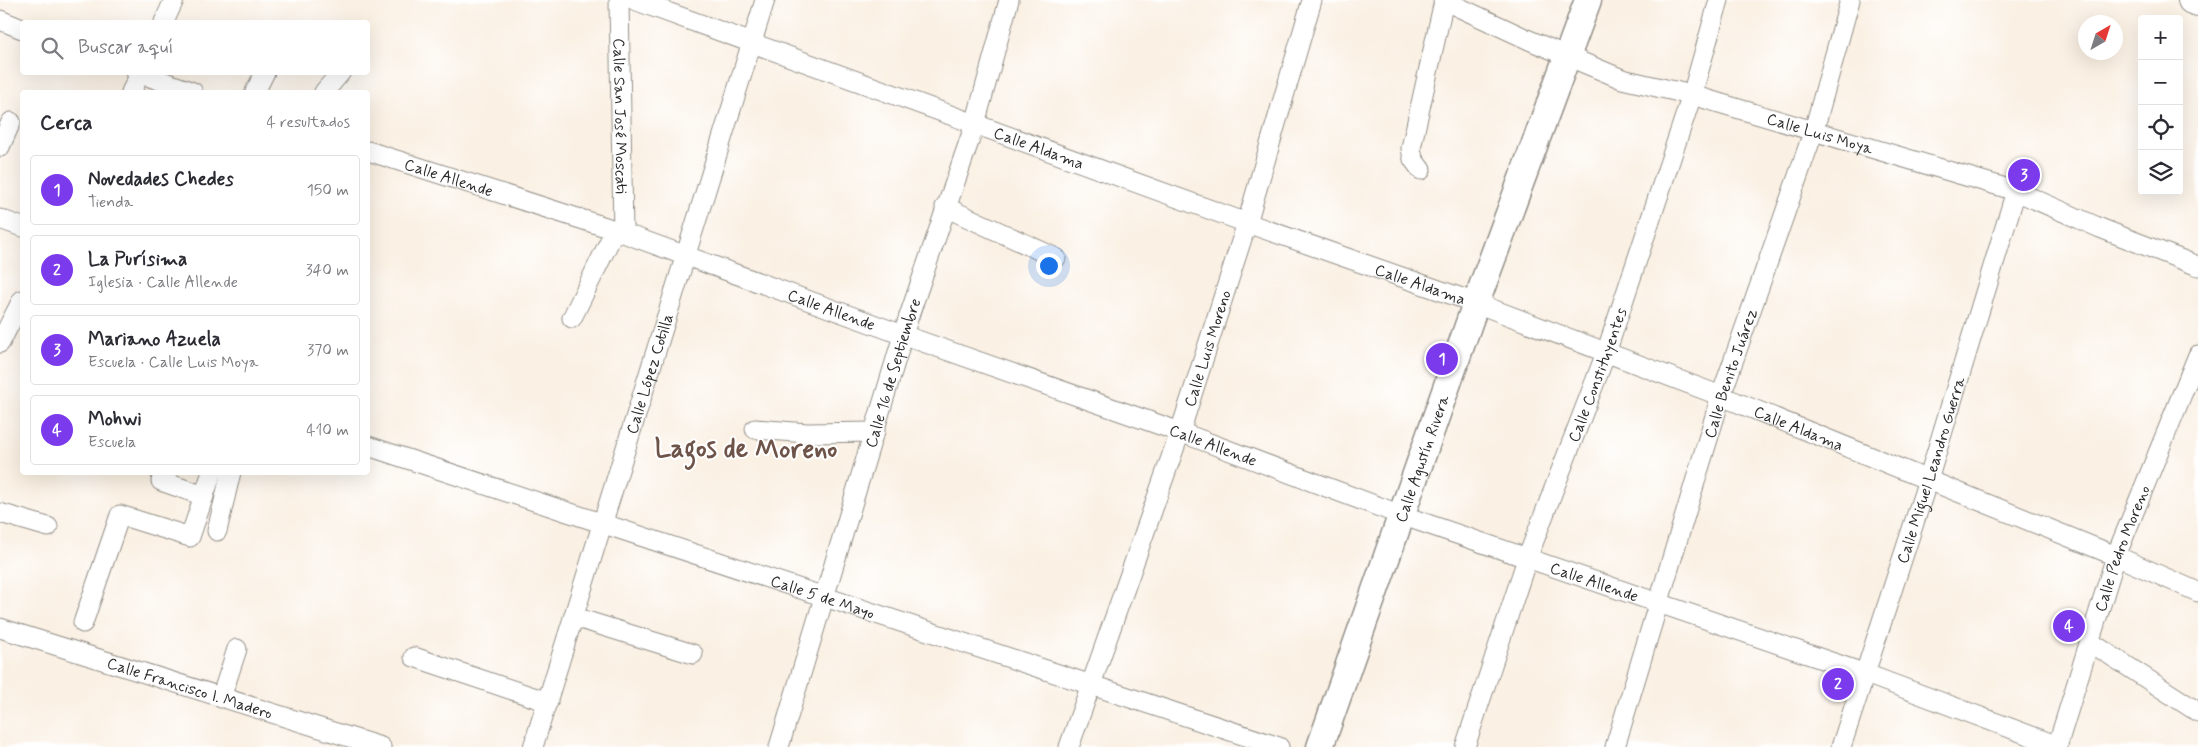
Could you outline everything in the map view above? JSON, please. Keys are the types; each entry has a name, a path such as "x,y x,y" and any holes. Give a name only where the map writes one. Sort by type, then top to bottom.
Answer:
{"highway":[{"path":"2192,0 2198,2"}],"main road":[{"name":"Calle Agustín Rivera","path":"1320,747 1476,303 1588,0"}],"street":[{"path":"165,20 174,0"},
{"name":"Calle San José Moscati","path":"619,0 619,232"},
{"name":"Calle Aldama","path":"634,0 752,41 1248,223 1476,303 1721,396 2116,556 2198,592"},
{"name":"Calle López Cotilla","path":"533,747 604,524 765,0"},
{"name":"Calle 16 de Septiembre","path":"779,747 903,335 974,124 1009,0"},
{"name":"Calle Luis Moreno","path":"1069,747 1180,432 1248,223 1312,0"},
{"path":"1421,170 1414,159 1411,148 1443,0"},
{"name":"Calle Luis Moya","path":"1443,0 1622,79 1692,95 2016,191 2100,228 2198,266"},
{"name":"Calle Constituyentes","path":"1465,747 1528,559 1606,353 1692,95 1719,0"},
{"name":"Calle Benito Juárez","path":"1615,747 1721,396 1814,130 1850,0"},
{"path":"0,20 20,28"},
{"path":"132,90 138,75"},
{"path":"145,75 187,90"},
{"path":"256,90 264,75"},
{"path":"326,90 339,75"},
{"path":"0,147 11,122"},
{"name":"Calle Allende","path":"370,152 619,232 903,335 1180,432 1401,515 1866,674 2057,746"},
{"name":"Calle Miguel Leandro Guerra","path":"1841,747 1928,480 2016,191"},
{"path":"946,206 1056,258"},
{"path":"0,219 20,226"},
{"path":"572,318 619,232"},
{"path":"8,332 20,305"},
{"name":"Calle Pedro Moreno","path":"2057,746 2116,556 2198,355"},
{"path":"755,429 807,433 875,432"},
{"name":"Calle 5 de Mayo","path":"370,447 1279,747"},
{"path":"83,623 120,515 190,537 211,475"},
{"path":"217,531 230,475"},
{"path":"161,481 204,496"},
{"path":"0,513 48,527"},
{"path":"574,617 693,654"},
{"name":"Calle Francisco I. Madero","path":"0,628 380,747"},
{"path":"2090,642 2198,712"},
{"path":"222,698 237,649"},
{"path":"414,657 548,702"}],"place":[{"name":"Mariano Azuela","path":"2024,175"},
{"name":"Novedades Chedes","path":"1442,359"},
{"name":"Mohwi","path":"2069,626"},
{"name":"La Purísima","path":"1838,684"}],"district":[{"name":"Lagos de Moreno","path":"746,448"}]}
